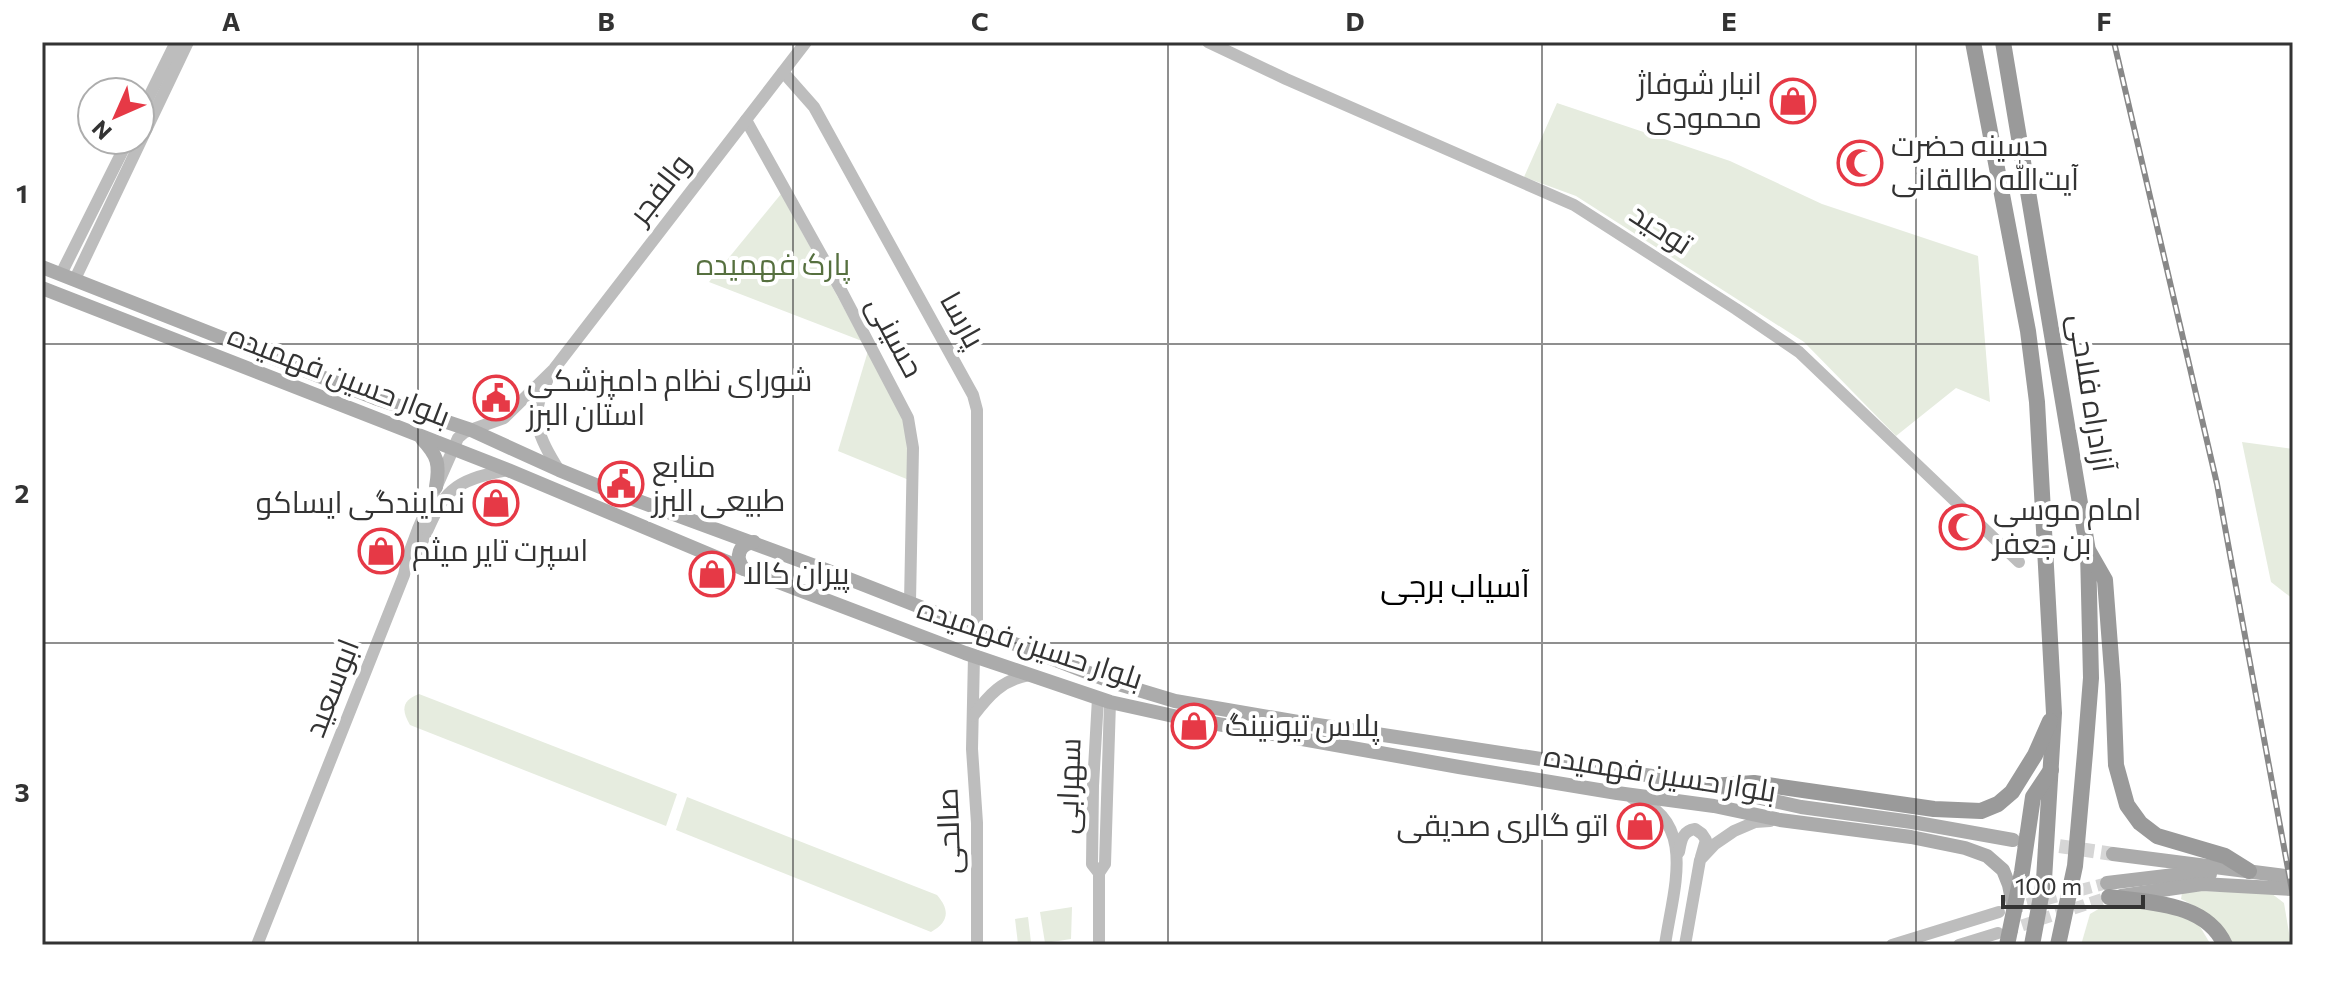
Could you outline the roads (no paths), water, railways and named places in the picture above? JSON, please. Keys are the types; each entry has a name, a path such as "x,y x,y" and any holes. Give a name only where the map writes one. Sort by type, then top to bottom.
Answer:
{"highway":[{"name":"آزادراه فلاحی","path":"1973,42 2028,331 2037,402 2054,713 2044,880 2032,945"},
{"name":"آزادراه فلاحی","path":"2003,42 2088,551 2089,708 2075,866 2058,945"},
{"path":"2088,551 2105,580 2116,765 2127,805 2140,823 2157,836 2225,856 2249,871"},
{"path":"1711,786 1754,783 1947,810 1981,811 1998,804 2012,792 2035,755 2054,713"},
{"path":"2003,939 2006,913 2033,797 2052,768"},
{"path":"2108,890 2185,910 2205,920 2222,937 2225,945"},
{"path":"2062,927 2066,945"}],"main road":[{"name":"بلوار حسین فهمیده","path":"42,267 375,398 471,430 559,470 754,542 1112,682 1175,701 1711,786 1801,807 2013,840"},
{"name":"بلوار حسین فهمیده","path":"42,288 508,470 744,569 974,656 1104,700 1178,717 1436,763 1965,848 1987,856 2003,870 2009,885 2006,913"},
{"path":"419,436 439,465 436,487"},
{"path":"706,554 720,548 721,534 717,528"},
{"path":"744,569 738,555 747,543 754,542"},
{"path":"1436,763 1438,743"},
{"path":"2113,854 2293,877"},
{"path":"2108,890 2183,874 2244,874 2249,871"},
{"path":"2108,890 2202,884 2293,889"}],"street":[{"path":"156,83 176,42"},
{"path":"68,277 188,42"},
{"name":"والفجر","path":"554,369 806,42"},
{"name":"توحید","path":"1208,42 1574,205 1711,292 1799,352 2019,562"},
{"name":"پارسا","path":"783,72 814,107 973,395 977,410 977,629"},
{"name":"حسینی","path":"746,120 908,418 913,448 910,602"},
{"path":"68,277 121,156"},
{"path":"471,430 504,418 554,369"},
{"path":"554,369 539,398 536,417 542,441 559,470"},
{"name":"ابوسعید","path":"257,945 436,487 459,437 471,430"},
{"path":"404,575 447,494 473,478 508,470"},
{"name":"صالحی","path":"974,656 972,749 977,823 977,945"},
{"path":"973,716 988,696 1004,683 1029,675"},
{"name":"سهرابی","path":"1099,945 1099,873 1092,864 1104,700"},
{"path":"1617,793 1642,801 1663,816 1673,830 1677,859"},
{"path":"1700,860 1715,844 1734,831 1755,822 1780,820"},
{"path":"1665,945 1682,836 1695,829 1706,840 1685,945"},
{"path":"1670,911 1691,915"},
{"path":"1892,945 2006,913"},
{"path":"1959,945 2003,939"}],"tunnel":[{"path":"2018,840 2113,854"},
{"path":"2010,909 2107,883"},
{"path":"2005,931 2109,897"}],"railway":[{"path":"2114,42 2217,484 2293,896"}],"place":[{"name":"انبار شوفاژ محمودی","path":"1793,101"},
{"name":"حسینه حضرت آیت‌الله طالقانی","path":"1860,163"},
{"name":"شورای نظام دامپزشکی استان البرز","path":"496,398"},
{"name":"منابع طبیعی البرز","path":"621,484"},
{"name":"نمایندگی ایساکو","path":"496,503"},
{"name":"امام موسی بن جعفر","path":"1962,527"},
{"name":"اسپرت تایر میثم","path":"381,551"},
{"name":"پیران کالا","path":"712,574"},
{"name":"پلاس تیونینگ","path":"1194,726"},
{"name":"اتو گالری صدیقی","path":"1640,826"}],"district":[{"name":"آسیاب برجی","path":"1455,586"}],"park label":[{"name":"پارک فهمیده","path":"773,265"}]}
